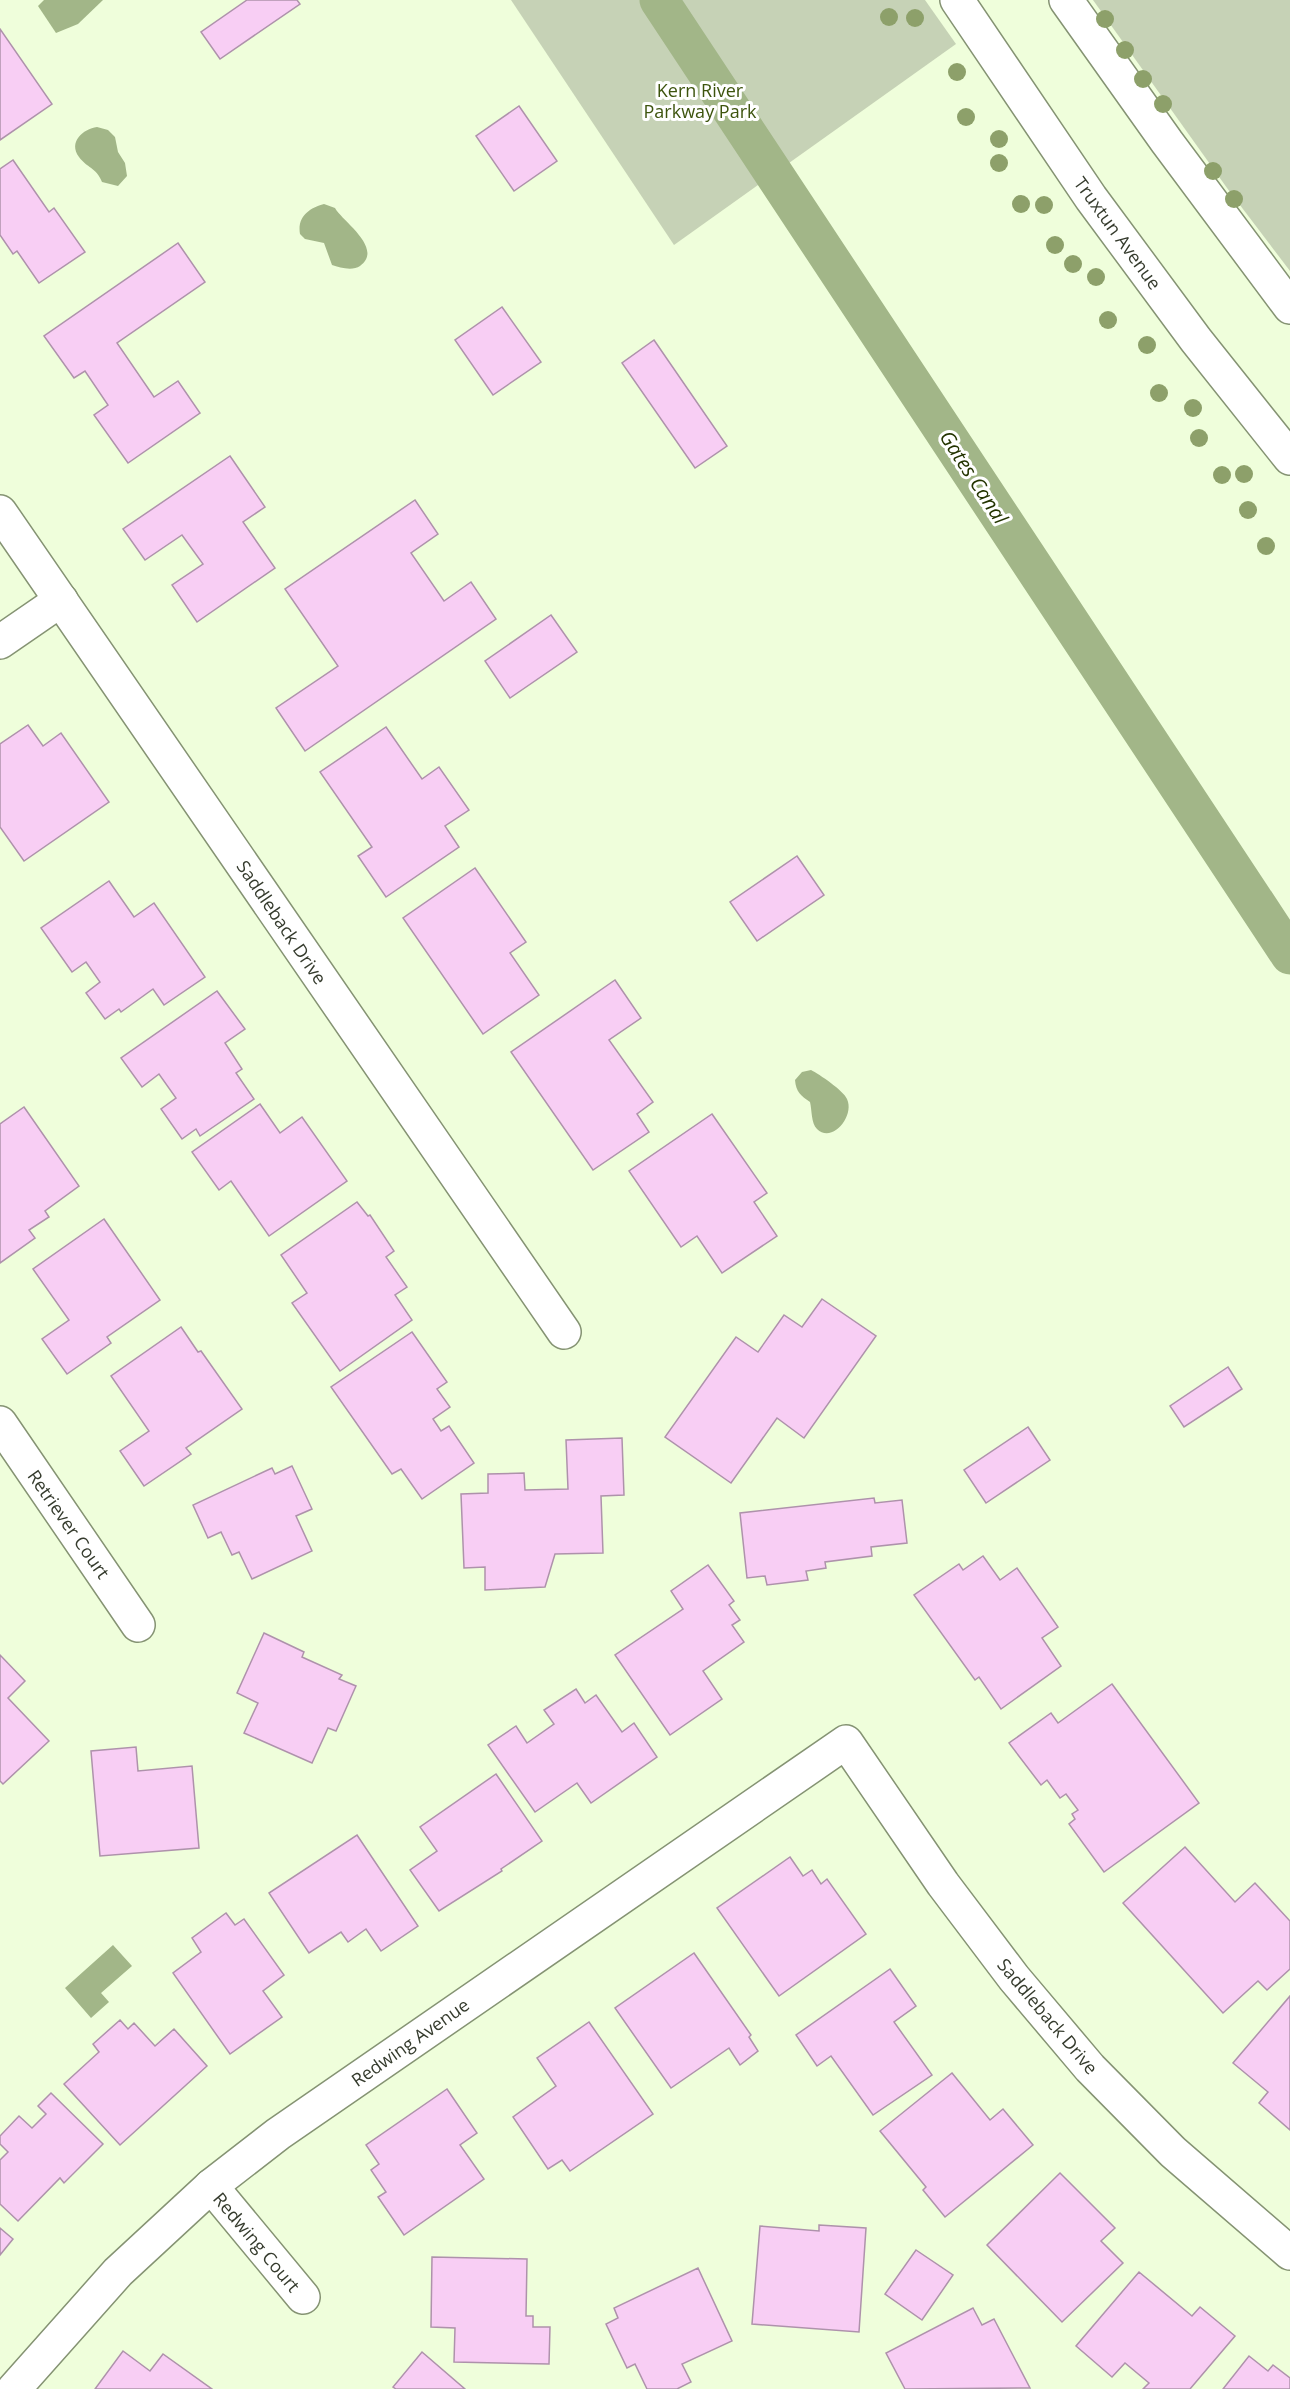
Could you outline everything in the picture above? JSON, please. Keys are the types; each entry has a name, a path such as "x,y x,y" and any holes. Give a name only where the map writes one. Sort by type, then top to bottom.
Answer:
{"street":[{"name":"Truxtun Avenue","path":"957,0 1098,207 1196,340 1290,458"},
{"path":"1066,0 1167,142 1290,307"},
{"name":"Saddleback Drive","path":"0,512 564,1332"},
{"path":"0,642 61,600"},
{"name":"Retriever Court","path":"0,1423 138,1624"},
{"name":"Saddleback Drive","path":"846,1742 943,1884 1014,1978 1090,2068 1173,2152 1290,2253"},
{"name":"Redwing Avenue","path":"14,2389 117,2272 211,2186 278,2133 846,1742"},
{"name":"Redwing Court","path":"211,2186 303,2298"}],"green space":[{"name":"Kern River Parkway Park","path":"511,0 925,0 956,44 674,245"},
{"path":"1093,0 1290,0 1290,271 1227,188"}],"shaded area":[{"path":"44,0 103,0 78,24 56,33 38,6"},
{"path":"97,127 108,130 115,137 118,152 125,163 127,176 118,186 102,182 97,173 82,161 76,151 76,141 82,133"},
{"path":"324,204 335,208 365,243 366,259 357,268 350,269 332,265 324,243 305,239 300,234 300,223 305,214"},
{"path":"811,1070 836,1087 847,1099 848,1113 841,1126 835,1131 823,1133 817,1129 810,1102 796,1088 795,1080 802,1072"},
{"path":"113,1945 132,1966 101,1993 109,2002 91,2018 65,1988"}],"building":[{"path":"247,0 297,0 300,4 220,59 201,32"},
{"path":"0,29 52,104 0,140"},
{"path":"519,106 557,161 514,191 476,136"},
{"path":"13,160 49,212 54,208 85,252 39,283 17,251 13,254 0,235 0,169"},
{"path":"178,243 205,282 117,343 154,397 178,381 200,413 128,463 94,415 108,405 85,371 74,378 44,336"},
{"path":"502,307 541,362 493,395 455,340"},
{"path":"654,340 727,446 695,468 622,363"},
{"path":"230,456 265,507 243,522 275,568 197,622 172,585 203,564 182,535 145,560 123,529"},
{"path":"415,500 438,534 411,553 444,601 471,582 496,619 305,751 276,708 338,666 285,589"},
{"path":"551,615 577,652 510,698 485,661"},
{"path":"28,725 43,746 61,733 109,802 24,861 0,827 0,744"},
{"path":"386,727 422,779 439,767 469,810 445,826 459,847 386,897 358,856 372,847 320,772"},
{"path":"797,856 824,895 757,941 730,902"},
{"path":"475,868 526,942 510,953 539,995 483,1034 403,918"},
{"path":"109,881 134,917 154,903 205,977 164,1005 153,989 121,1012 119,1009 105,1019 86,993 100,982 86,962 72,972 41,928"},
{"path":"615,980 641,1018 609,1040 653,1102 637,1114 649,1132 593,1170 511,1052"},
{"path":"217,991 245,1029 225,1043 242,1069 236,1073 254,1099 200,1136 196,1129 182,1139 161,1109 176,1098 159,1074 142,1087 121,1058"},
{"path":"260,1104 280,1133 302,1117 347,1181 269,1236 231,1181 219,1190 192,1152"},
{"path":"24,1107 79,1186 45,1211 49,1217 29,1230 35,1238 0,1263 0,1124"},
{"path":"712,1114 767,1193 754,1202 777,1236 722,1273 697,1236 681,1247 629,1171"},
{"path":"357,1202 368,1216 370,1215 394,1251 386,1257 407,1287 395,1295 412,1320 340,1371 292,1303 307,1293 281,1255"},
{"path":"104,1219 160,1300 107,1337 111,1343 67,1374 42,1339 69,1320 33,1269"},
{"path":"822,1299 876,1336 804,1438 777,1418 731,1483 665,1437 736,1337 758,1352 784,1315 802,1327"},
{"path":"181,1327 242,1409 186,1448 191,1454 144,1486 120,1451 149,1431 111,1376"},
{"path":"412,1332 447,1382 437,1389 450,1407 433,1419 441,1431 449,1426 474,1463 422,1499 401,1469 392,1474 331,1387"},
{"path":"1228,1367 1242,1389 1184,1427 1170,1406"},
{"path":"1028,1427 1050,1460 986,1503 964,1470"},
{"path":"622,1438 624,1495 601,1496 603,1553 555,1554 545,1587 485,1590 485,1567 464,1568 461,1494 488,1493 488,1474 524,1473 525,1490 568,1489 566,1440"},
{"path":"292,1466 312,1509 296,1516 312,1551 252,1579 239,1552 232,1555 221,1532 208,1538 193,1505 272,1468 275,1474"},
{"path":"874,1498 875,1503 902,1500 907,1543 871,1547 872,1556 825,1562 826,1568 806,1571 808,1580 767,1585 765,1576 747,1578 740,1513"},
{"path":"983,1556 1000,1580 1017,1568 1058,1627 1042,1638 1061,1666 1001,1709 979,1677 975,1680 914,1595 959,1564 963,1570"},
{"path":"708,1565 734,1601 729,1605 740,1620 732,1625 744,1642 703,1671 722,1699 670,1735 615,1655 683,1609 671,1591"},
{"path":"264,1633 304,1652 302,1657 342,1675 339,1679 356,1686 336,1731 328,1728 312,1763 244,1733 258,1703 237,1693"},
{"path":"0,1655 25,1681 8,1698 49,1741 3,1784 0,1781"},
{"path":"1112,1684 1199,1803 1104,1872 1069,1824 1075,1819 1072,1814 1078,1810 1066,1794 1060,1798 1047,1780 1041,1785 1009,1743 1051,1713 1058,1723"},
{"path":"576,1689 585,1703 596,1695 622,1732 634,1723 657,1757 591,1803 577,1783 535,1812 488,1745 516,1726 527,1743 554,1724 544,1710"},
{"path":"136,1747 138,1771 192,1766 199,1848 100,1856 91,1751"},
{"path":"496,1774 542,1841 501,1869 502,1871 439,1911 410,1870 437,1851 420,1827"},
{"path":"357,1835 418,1926 381,1951 366,1929 348,1942 341,1932 309,1953 269,1893"},
{"path":"1185,1847 1235,1902 1255,1883 1290,1921 1290,1969 1267,1990 1258,1981 1223,2013 1123,1903"},
{"path":"790,1857 803,1876 812,1870 821,1884 827,1879 866,1934 779,1996 717,1908"},
{"path":"226,1913 235,1925 244,1919 284,1975 263,1991 282,2017 230,2054 173,1973 201,1952 192,1938"},
{"path":"694,1953 751,2035 749,2037 758,2051 740,2065 729,2048 671,2088 615,2008"},
{"path":"890,1969 916,2006 894,2022 932,2075 873,2115 831,2056 817,2066 796,2035"},
{"path":"1290,1996 1290,2130 1259,2103 1268,2092 1233,2063"},
{"path":"120,2020 128,2029 134,2023 155,2046 174,2029 207,2066 120,2145 64,2084 99,2052 93,2044"},
{"path":"589,2022 653,2114 570,2171 562,2160 548,2169 513,2117 556,2086 537,2058"},
{"path":"952,2073 990,2120 1003,2109 1033,2145 945,2217 923,2190 926,2187 880,2131"},
{"path":"447,2089 477,2133 460,2145 484,2179 404,2235 378,2197 386,2192 371,2170 379,2164 366,2145"},
{"path":"51,2093 103,2144 64,2183 60,2178 18,2221 0,2204 0,2160 8,2152 0,2144 0,2136 19,2116 32,2128 46,2114 38,2106"},
{"path":"1060,2173 1115,2228 1101,2241 1123,2263 1062,2322 987,2245"},
{"path":"819,2225 866,2228 859,2332 752,2324 760,2226 819,2231"},
{"path":"0,2228 13,2239 0,2255"},
{"path":"916,2250 953,2275 922,2320 885,2294"},
{"path":"432,2257 527,2259 526,2316 533,2316 533,2327 550,2327 549,2364 454,2362 455,2328 431,2327"},
{"path":"698,2268 732,2341 682,2364 691,2382 677,2389 647,2389 635,2364 627,2368 606,2324 618,2318 614,2308"},
{"path":"1139,2272 1192,2316 1200,2307 1235,2336 1190,2389 1143,2389 1149,2383 1125,2363 1112,2377 1076,2346"},
{"path":"973,2308 982,2325 994,2319 1030,2388 905,2389 886,2353"},
{"path":"123,2351 150,2371 163,2354 212,2389 95,2389"},
{"path":"422,2352 465,2389 396,2389 393,2387"},
{"path":"1249,2356 1268,2371 1273,2365 1290,2378 1290,2389 1223,2389"}],"waterway":[{"name":"Gates Canal","path":"659,0 1290,955"}]}
